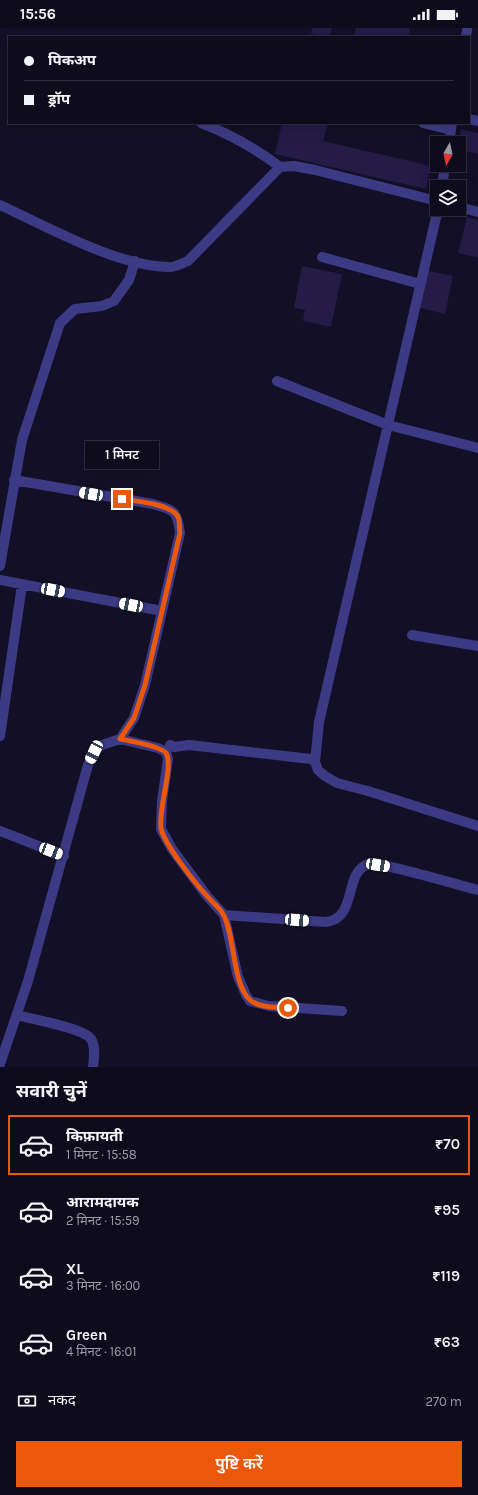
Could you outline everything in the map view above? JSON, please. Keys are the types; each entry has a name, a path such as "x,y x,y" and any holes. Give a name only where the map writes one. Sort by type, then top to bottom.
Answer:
{"street":[{"path":"204,124 226,133 261,152 280,167"},
{"path":"432,124 451,126 450,136"},
{"path":"0,205 113,256 172,267 188,261 280,167 294,166 315,170 430,199"},
{"path":"466,209 478,212"},
{"path":"314,762 320,722 436,216"},
{"path":"322,257 420,284"},
{"path":"0,566 22,440 60,323 75,309 102,306 114,301 129,280 135,261"},
{"path":"277,381 388,425 478,448"},
{"path":"14,480 153,504 172,510 178,517 180,533 145,685 134,718 120,739"},
{"path":"0,580 162,611"},
{"path":"0,736 22,584"},
{"path":"412,635 478,646"},
{"path":"0,1064 64,856 91,758 94,752 102,745 120,739 158,748 166,752 168,759 162,801 161,829 172,849 206,896 224,915 238,977 246,995 250,1000 269,1006 342,1011"},
{"path":"170,745 174,747 189,745 311,759 318,770 337,783 368,791 478,826"},
{"path":"0,831 64,856"},
{"path":"224,915 326,922 334,921 346,906 356,876 361,867 370,863 478,890"},
{"path":"16,1015 67,1027 81,1032 91,1038 94,1048 93,1067"}],"building":[{"path":"312,28 332,28 330,36 311,34"},
{"path":"356,28 410,29 408,36 353,36"},
{"path":"282,124 328,124 323,141 430,166 426,189 275,154"},
{"path":"461,129 478,133 478,154 466,151 466,136 460,136"},
{"path":"467,217 478,220 478,258 458,253"},
{"path":"302,266 342,274 331,327 303,321 305,310 294,308"},
{"path":"424,270 453,276 445,314 416,307"}],"route":[{"path":"122,499 153,504 172,510 178,517 180,533 145,685 134,718 127,731 120,739 158,748 166,752 168,759 167,776 162,801 161,829 172,849 206,896 224,915 238,977 246,995 250,1000 258,1004 288,1008"}]}
